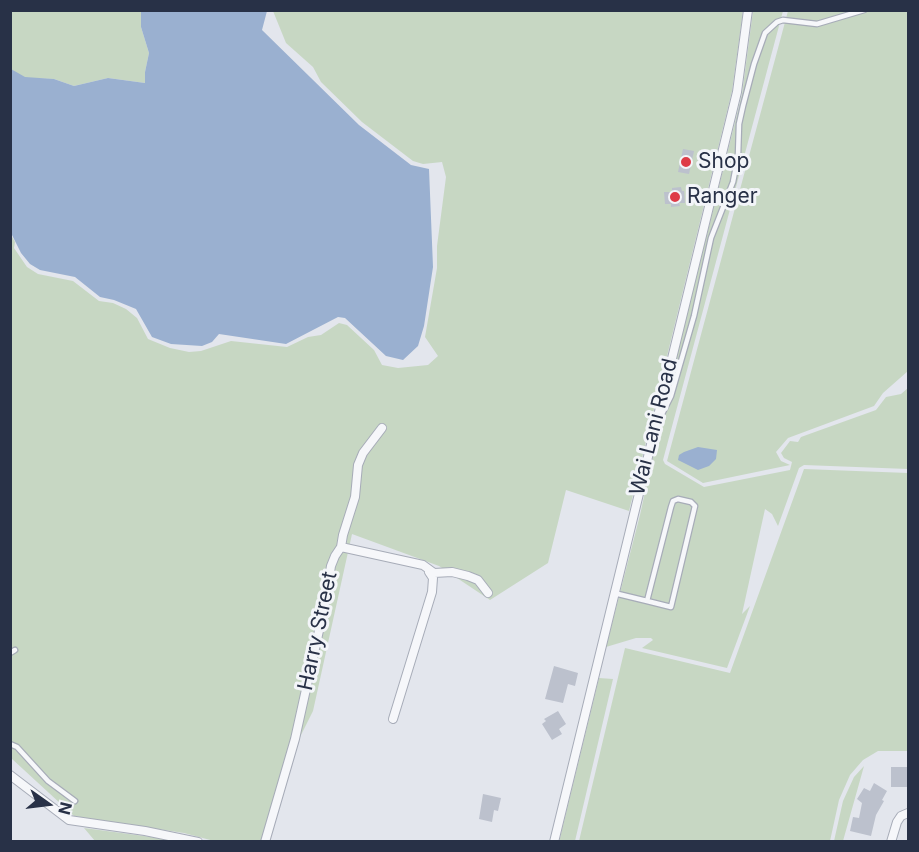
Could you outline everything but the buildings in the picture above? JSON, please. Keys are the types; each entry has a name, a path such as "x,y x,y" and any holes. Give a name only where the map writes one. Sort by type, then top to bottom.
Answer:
{"street":[{"name":"Wai Lani Road","path":"554,842 737,92 748,10"},
{"name":"Harry Street","path":"265,842 295,739 324,609 331,566 341,548 355,497 358,465 363,453 382,428"},
{"path":"341,548 423,565 433,578 425,620 393,720"},
{"path":"429,572 452,572 468,576 478,580 488,593"},
{"path":"10,775 69,820 145,831 198,842"},
{"path":"891,842 897,822 909,813"}],"lane":[{"path":"655,424 663,414 671,396 694,316 711,238 733,182 743,106 765,33 770,27 783,20 816,24 864,10"},
{"path":"614,593 671,607 695,506 691,502 678,499 673,501 670,507 647,601"},
{"path":"10,744 17,747 48,781 75,801"}],"green space":[{"path":"10,11 141,11 141,27 149,53 145,83 108,78 74,86 54,79 25,78 19,75 11,69"},
{"path":"273,11 743,11 732,91 629,511 566,490 548,563 490,600 439,566 352,534 313,711 298,741 266,841 214,841 184,833 74,816 11,758 10,233 15,242 14,248 27,267 38,274 73,281 99,301 113,303 126,309 137,318 148,339 170,348 189,352 201,351 231,341 287,347 308,337 321,335 339,323 347,325 374,350 382,365 398,368 428,365 438,356 425,337 437,268 437,246 446,177 442,162 423,164 413,161 362,122 321,82 313,67 286,43"},
{"path":"753,11 783,11 663,460 665,464 704,487 790,470 792,462 784,458 781,453 790,441 798,442 801,437 876,410 886,397 901,394 908,388 908,469 804,465 799,468 778,526 772,514 765,509 742,614 750,606 727,668 642,648 653,640 651,638 636,638 606,647 742,94"},
{"path":"788,11 908,11 908,371 883,393 874,406 788,438 776,452 781,461 790,465 703,483 667,461"},
{"path":"804,469 908,473 908,751 878,751 863,760 850,775 839,800 830,841 579,841 625,648 730,673"},
{"path":"599,678 613,679 575,841 559,842"},
{"path":"864,766 843,841 834,841 843,801 854,777"},
{"path":"84,828 144,836 177,841 95,841"}],"water":[{"path":"141,11 267,11 262,30 359,125 411,165 429,169 433,267 424,326 418,346 403,360 386,356 345,318 338,317 286,344 219,334 212,342 202,346 171,344 152,337 136,309 100,297 75,277 40,270 30,264 21,253 11,233 11,69 25,77 54,79 74,86 108,78 145,83 149,53 141,27"},
{"path":"698,447 717,450 716,459 709,466 698,470 678,460 679,455"}],"place":[{"name":"Shop","path":"686,162"},
{"name":"Ranger","path":"675,197"}]}
